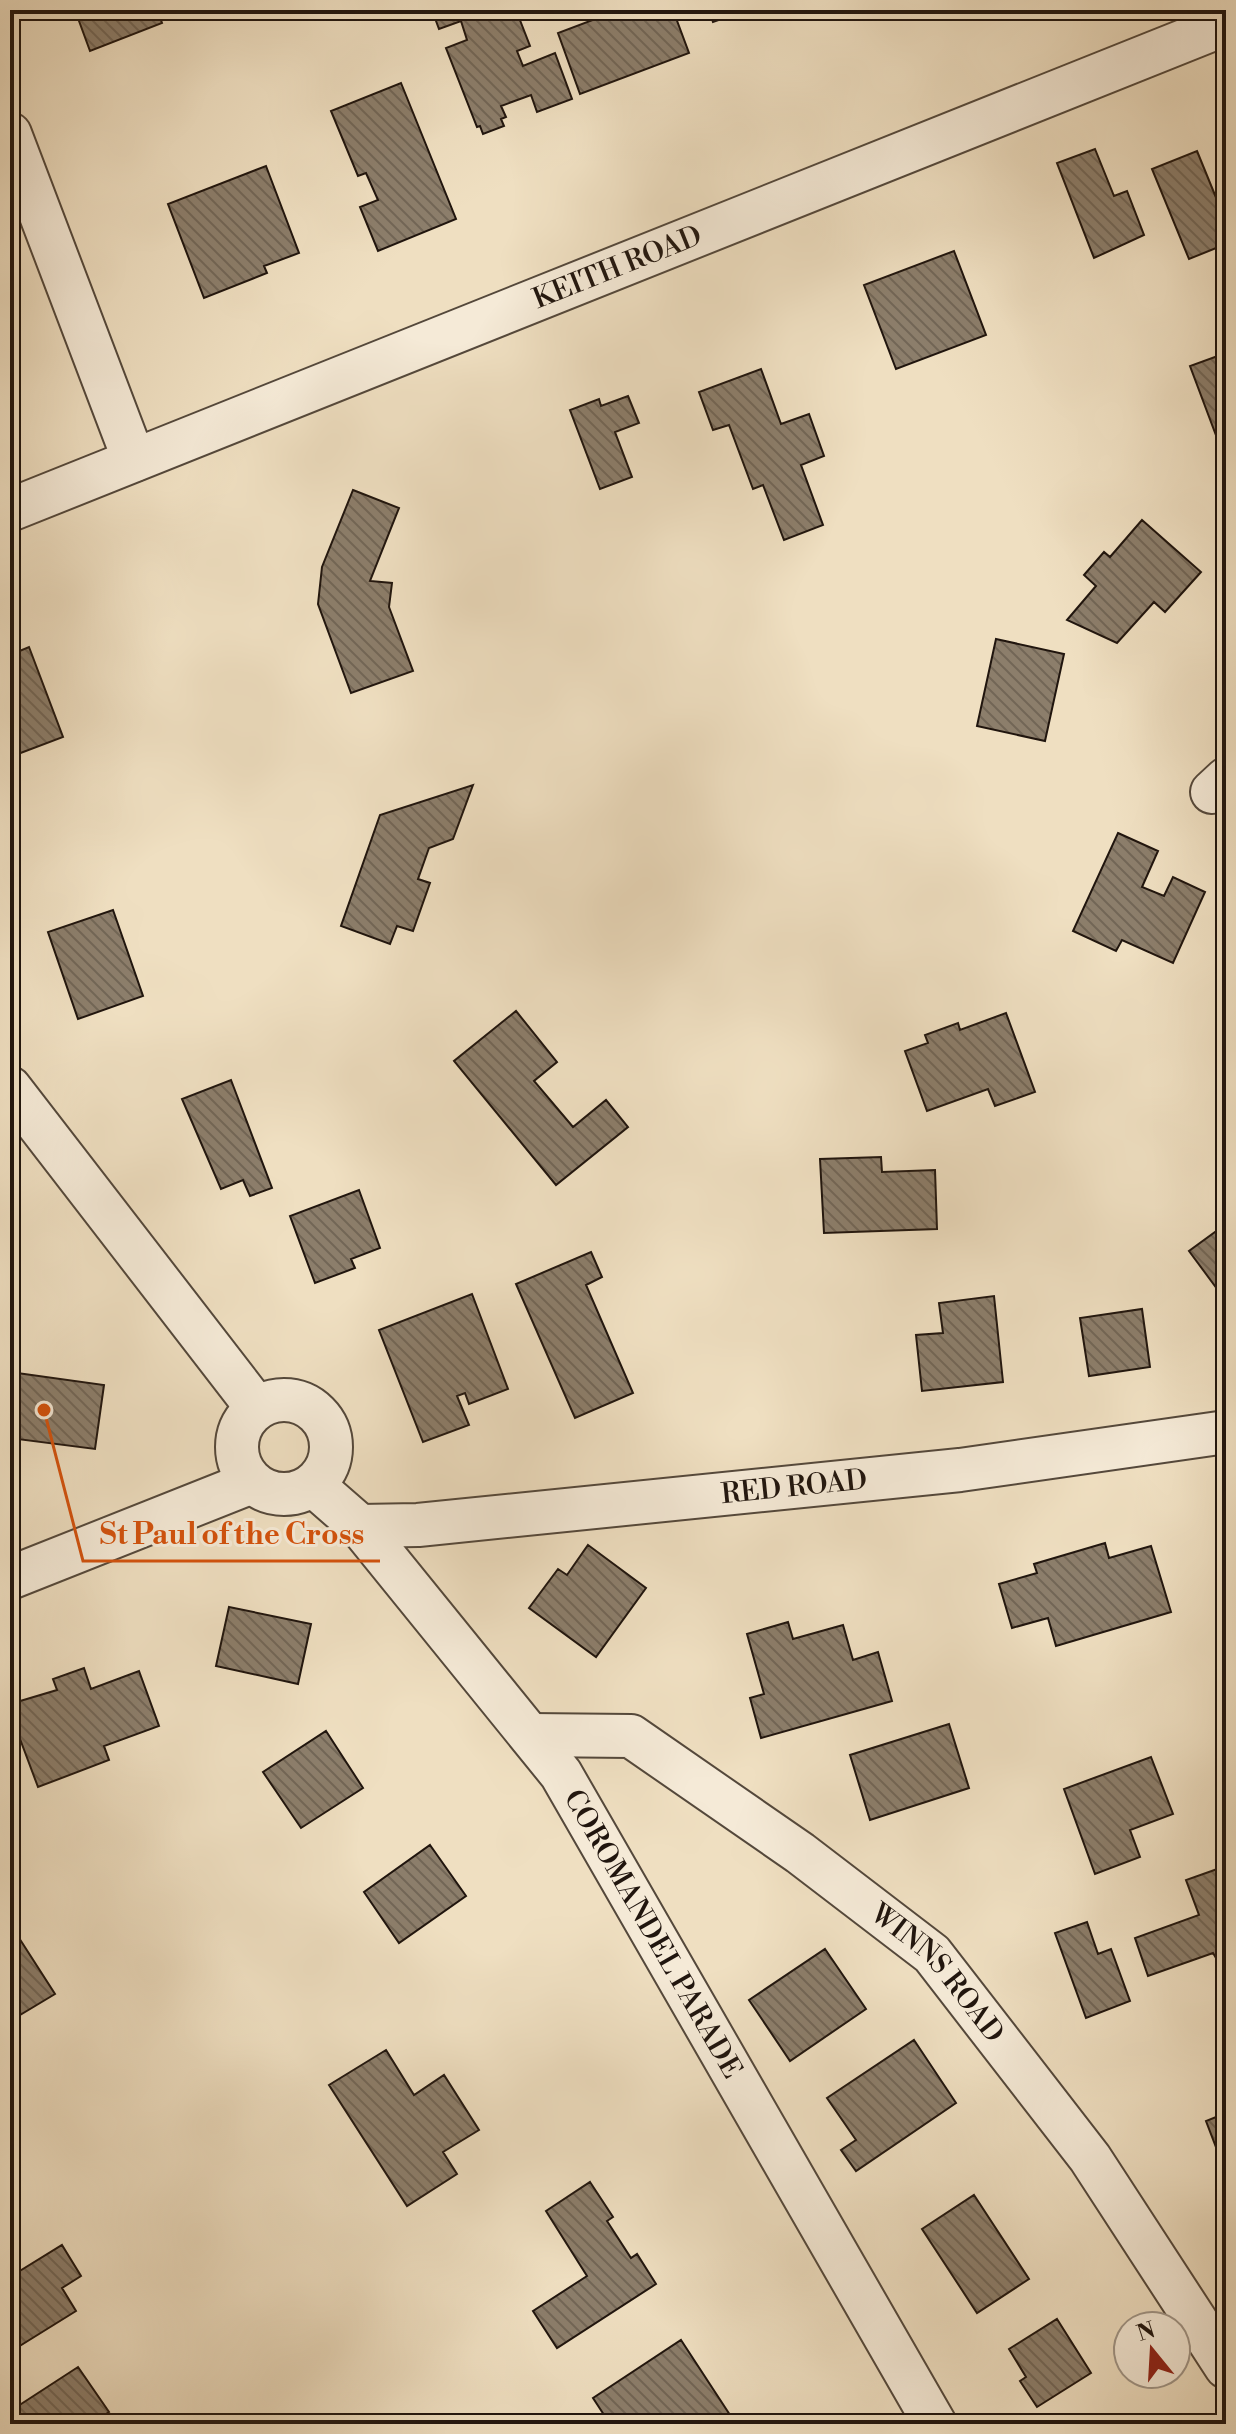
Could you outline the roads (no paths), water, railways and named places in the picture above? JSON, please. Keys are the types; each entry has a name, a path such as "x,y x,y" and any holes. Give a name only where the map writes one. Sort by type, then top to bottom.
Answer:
{"street":[{"name":"KEITH ROAD","path":"10,510 1226,24"},
{"path":"10,134 134,460"},
{"path":"10,1088 257,1408"},
{"path":"288,1399 317,1412 329,1434 331,1458 325,1473 313,1485 298,1492 282,1494 252,1482 243,1471 237,1444 247,1418 257,1408 272,1401 288,1399"},
{"name":"RED ROAD","path":"360,1526 418,1525 960,1470 1226,1432"},
{"path":"10,1578 252,1482"},
{"name":"COROMANDEL PARADE","path":"313,1485 360,1526 561,1774 935,2424"},
{"path":"561,1774 592,1734"},
{"name":"WINNS ROAD","path":"530,1735 631,1736 800,1853 932,1954 1090,2158 1226,2367"}],"place":[{"name":"St Paul of the Cross","path":"44,1410"}]}
